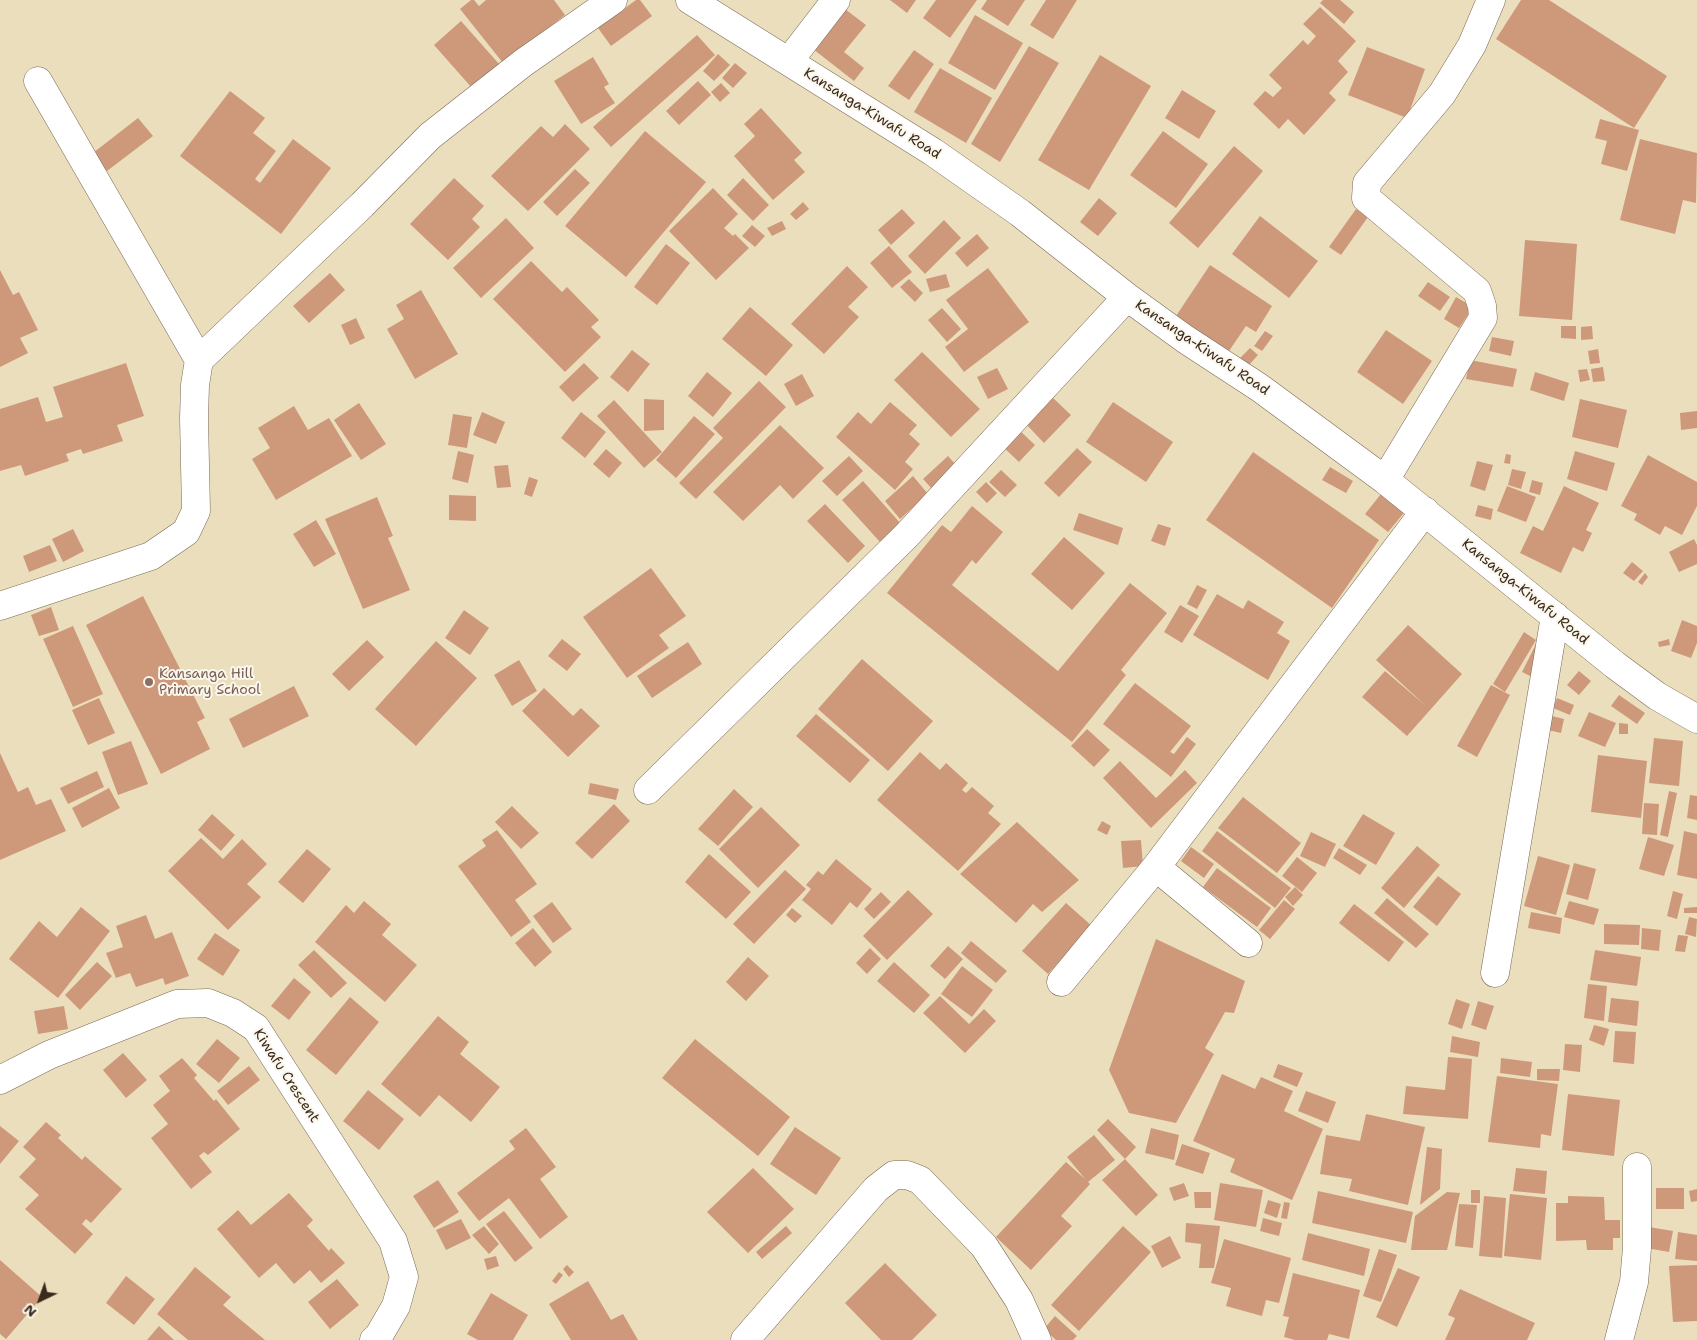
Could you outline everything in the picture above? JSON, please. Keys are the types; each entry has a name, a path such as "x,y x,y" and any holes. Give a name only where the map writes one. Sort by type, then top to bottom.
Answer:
{"street":[{"path":"0,606 151,556 186,532 196,511 194,418 195,385 199,360 362,205 430,136 523,63 613,0"},
{"name":"Kansanga-Kiwafu Road","path":"690,0 933,152 1020,213 1127,297 1260,388 1385,480 1657,696 1697,719"},
{"path":"789,61 836,0"},
{"path":"1385,480 1483,318 1482,306 1477,291 1366,198 1367,183 1442,94 1472,45 1491,0"},
{"path":"38,81 199,360"},
{"path":"648,790 906,536 1127,297"},
{"path":"1061,982 1156,867 1425,511"},
{"path":"1495,973 1555,616"},
{"path":"1156,867 1248,943"},
{"name":"Kiwafu Crescent","path":"0,1080 49,1055 177,1004 208,1003 233,1013 256,1028 393,1241 404,1277 396,1306 378,1337 374,1340"},
{"path":"1619,1340 1634,1282 1637,1248 1637,1168"},
{"path":"745,1340 876,1189 894,1176 907,1175 920,1180 984,1246 1019,1300 1037,1340"}],"building":[{"path":"471,0 474,0 479,6 486,0 554,0 565,15 503,63 460,9"},
{"path":"636,0 640,0 652,16 611,46 598,28"},
{"path":"890,0 916,0 907,13"},
{"path":"936,0 977,0 950,38 923,18"},
{"path":"987,0 1025,0 1008,26 981,9"},
{"path":"1046,0 1077,0 1053,39 1030,25"},
{"path":"1323,0 1340,0 1354,12 1344,24 1320,3"},
{"path":"1521,0 1549,0 1667,76 1634,128 1496,39"},
{"path":"1320,7 1356,41 1338,61 1348,72 1329,93 1336,100 1304,135 1288,119 1279,129 1253,104 1265,91 1273,97 1282,88 1269,75 1303,40 1308,45 1316,36 1303,24"},
{"path":"845,9 866,25 844,52 864,68 854,81 813,49"},
{"path":"975,15 1023,43 995,90 948,63"},
{"path":"461,21 499,64 472,88 434,45"},
{"path":"697,35 715,55 611,147 593,127"},
{"path":"1029,46 1059,63 1000,162 971,144"},
{"path":"1367,47 1425,69 1407,118 1348,95"},
{"path":"914,50 934,64 909,100 888,86"},
{"path":"718,54 730,65 714,81 703,71"},
{"path":"1100,55 1151,86 1089,190 1038,160"},
{"path":"593,57 609,84 604,87 615,103 581,124 554,81"},
{"path":"735,63 747,73 733,88 722,78"},
{"path":"940,68 992,98 966,143 914,112"},
{"path":"698,81 711,95 679,125 666,111"},
{"path":"721,83 730,93 720,102 711,92"},
{"path":"1182,90 1216,111 1199,139 1165,118"},
{"path":"230,91 265,118 253,133 276,151 255,179 260,183 293,139 331,168 281,234 180,156"},
{"path":"761,108 802,153 794,160 805,172 773,200 734,156 755,136 744,124"},
{"path":"138,118 153,136 107,171 93,153"},
{"path":"1600,119 1639,130 1627,171 1601,164 1607,141 1595,138"},
{"path":"565,124 590,149 528,211 491,176 541,126 553,137"},
{"path":"645,131 706,182 626,277 565,226"},
{"path":"1163,131 1208,164 1176,208 1130,175"},
{"path":"1640,139 1697,153 1696,203 1683,200 1675,234 1620,220"},
{"path":"1234,146 1263,171 1198,248 1169,223"},
{"path":"575,169 590,183 557,216 543,202"},
{"path":"454,178 484,206 472,219 480,227 448,260 410,224"},
{"path":"743,178 769,205 753,221 727,195"},
{"path":"713,188 738,214 724,228 733,236 735,234 749,248 716,280 669,231"},
{"path":"1099,198 1117,213 1098,236 1080,222"},
{"path":"803,202 809,209 796,220 790,214"},
{"path":"902,209 915,223 891,245 878,230"},
{"path":"1356,209 1368,217 1341,255 1329,247"},
{"path":"1260,216 1318,261 1289,298 1232,254"},
{"path":"506,218 534,248 481,298 453,268"},
{"path":"944,220 961,238 925,274 908,256"},
{"path":"782,221 786,229 772,236 767,228"},
{"path":"752,225 765,236 755,247 742,236"},
{"path":"977,234 989,248 967,267 955,253"},
{"path":"1525,240 1577,244 1572,320 1519,316"},
{"path":"666,244 690,263 657,305 634,287"},
{"path":"889,246 912,272 892,288 870,263"},
{"path":"531,261 562,292 567,287 599,320 591,327 601,337 565,372 493,299"},
{"path":"1210,265 1272,306 1256,332 1246,326 1229,351 1176,316"},
{"path":"847,266 868,287 848,307 859,317 824,354 791,324"},
{"path":"988,268 1029,322 964,372 945,347 968,329 946,300"},
{"path":"0,270 13,295 19,292 38,330 20,338 28,353 0,367"},
{"path":"330,273 345,290 309,323 293,306"},
{"path":"946,274 950,287 930,292 926,279"},
{"path":"909,279 923,293 915,302 900,287"},
{"path":"1428,282 1450,297 1440,311 1418,296"},
{"path":"421,290 458,354 415,379 387,329 404,319 396,305"},
{"path":"1456,297 1473,307 1459,328 1444,319"},
{"path":"750,307 793,345 766,376 722,339"},
{"path":"942,308 961,329 947,342 928,320"},
{"path":"356,318 365,338 350,345 341,325"},
{"path":"1561,326 1576,326 1576,339 1561,338"},
{"path":"1592,326 1593,339 1581,340 1581,327"},
{"path":"1386,330 1432,361 1403,404 1357,372"},
{"path":"1265,331 1273,336 1262,351 1254,346"},
{"path":"1492,337 1514,341 1511,356 1489,351"},
{"path":"1250,348 1258,355 1248,366 1240,358"},
{"path":"1598,349 1600,363 1590,364 1588,351"},
{"path":"632,350 650,364 628,392 610,377"},
{"path":"922,352 980,409 951,437 894,380"},
{"path":"1470,360 1517,369 1513,387 1466,379"},
{"path":"126,363 144,416 117,425 123,441 83,454 81,449 66,454 69,461 25,476 21,465 0,471 0,409 38,397 46,422 63,417 53,387"},
{"path":"584,363 599,378 573,402 559,387"},
{"path":"1603,367 1605,381 1593,382 1591,369"},
{"path":"997,368 1008,389 988,399 977,377"},
{"path":"1587,369 1590,380 1580,382 1578,370"},
{"path":"707,372 732,393 713,417 688,396"},
{"path":"1535,372 1569,383 1564,401 1530,390"},
{"path":"802,374 814,396 796,406 784,384"},
{"path":"759,381 786,407 696,499 679,483 723,438 713,428"},
{"path":"1052,397 1071,415 1044,443 1026,424"},
{"path":"644,399 664,400 664,430 644,431"},
{"path":"1580,399 1627,410 1618,448 1572,437"},
{"path":"614,400 662,452 644,468 597,416"},
{"path":"890,402 917,425 909,434 920,444 905,462 913,469 895,490 836,437 858,412 871,424"},
{"path":"1113,402 1173,442 1146,482 1086,442"},
{"path":"359,403 386,444 361,460 334,420"},
{"path":"294,406 308,430 329,418 352,456 276,500 252,459 270,448 258,428"},
{"path":"1697,411 1697,428 1681,430 1680,413"},
{"path":"482,412 505,422 496,444 473,435"},
{"path":"581,412 606,432 585,458 561,438"},
{"path":"453,414 472,417 467,448 448,445"},
{"path":"694,416 715,434 676,478 656,460"},
{"path":"780,425 824,468 793,499 780,485 743,521 713,492"},
{"path":"1016,427 1035,445 1019,462 1000,444"},
{"path":"1077,448 1092,462 1059,497 1044,483"},
{"path":"606,449 622,463 609,478 593,464"},
{"path":"458,451 474,455 468,483 452,479"},
{"path":"1575,451 1615,463 1607,491 1567,479"},
{"path":"1253,452 1379,540 1332,608 1206,520"},
{"path":"1506,454 1511,455 1510,464 1504,463"},
{"path":"1648,455 1697,482 1697,506 1682,535 1665,526 1660,535 1634,520 1637,514 1621,506"},
{"path":"849,456 863,471 837,496 822,481"},
{"path":"948,456 956,465 932,489 923,479"},
{"path":"1477,461 1493,465 1485,491 1470,486"},
{"path":"508,465 511,487 497,488 494,466"},
{"path":"1330,467 1353,481 1346,493 1322,480"},
{"path":"1512,469 1526,472 1521,489 1508,485"},
{"path":"1001,470 1017,485 1005,497 989,482"},
{"path":"913,476 928,494 900,519 885,501"},
{"path":"529,477 538,480 532,497 524,494"},
{"path":"1532,480 1543,483 1540,495 1529,492"},
{"path":"863,481 901,524 880,542 842,500"},
{"path":"986,482 997,493 987,503 976,492"},
{"path":"1507,486 1536,497 1526,522 1497,511"},
{"path":"1564,486 1599,503 1586,530 1592,533 1583,552 1573,547 1561,573 1520,553 1533,526 1543,531"},
{"path":"1385,489 1408,508 1388,532 1365,514"},
{"path":"449,495 476,496 476,521 449,520"},
{"path":"377,497 393,536 388,538 410,590 363,609 325,519"},
{"path":"825,504 865,546 848,563 807,521"},
{"path":"1478,505 1493,509 1491,520 1475,516"},
{"path":"972,506 1003,532 976,564 972,560 952,585 1058,671 1130,583 1167,613 1121,670 1126,675 1072,742 887,593 942,525 951,532"},
{"path":"1079,513 1123,528 1118,545 1073,530"},
{"path":"316,520 336,554 314,567 293,534"},
{"path":"1158,524 1171,528 1165,546 1151,541"},
{"path":"73,529 84,551 63,562 52,539"},
{"path":"1064,537 1105,573 1072,610 1031,574"},
{"path":"1694,539 1697,545 1697,564 1679,572 1669,552"},
{"path":"50,545 57,561 29,572 23,556"},
{"path":"1632,562 1643,571 1634,581 1623,573"},
{"path":"651,568 686,616 659,635 669,648 627,678 583,617"},
{"path":"1645,573 1648,577 1642,585 1638,582"},
{"path":"1197,585 1207,590 1197,609 1187,604"},
{"path":"1217,594 1243,609 1248,600 1284,622 1277,633 1290,641 1268,680 1193,635"},
{"path":"143,596 205,718 197,722 210,749 161,774 86,625"},
{"path":"1180,605 1199,616 1182,643 1164,632"},
{"path":"51,607 59,630 39,636 31,615"},
{"path":"464,610 489,628 470,655 445,638"},
{"path":"1682,620 1697,626 1697,643 1691,658 1671,651"},
{"path":"1408,625 1462,674 1407,736 1362,697 1385,671 1426,706 1376,660"},
{"path":"73,626 103,694 73,707 43,639"},
{"path":"1524,632 1536,640 1505,692 1493,684"},
{"path":"562,639 581,654 567,671 548,656"},
{"path":"1669,639 1670,645 1659,647 1658,642"},
{"path":"367,640 384,657 349,691 332,674"},
{"path":"436,641 477,678 416,746 375,709"},
{"path":"688,642 702,664 652,698 637,676"},
{"path":"1537,642 1545,646 1530,676 1522,672"},
{"path":"862,659 933,721 888,771 818,709"},
{"path":"519,660 537,691 512,706 494,675"},
{"path":"1579,671 1591,681 1579,695 1567,685"},
{"path":"1135,683 1191,726 1170,752 1174,754 1187,737 1196,744 1171,777 1103,724"},
{"path":"1491,685 1510,695 1477,757 1457,746"},
{"path":"294,686 309,716 243,748 229,719"},
{"path":"544,688 573,716 581,708 600,726 568,757 522,711"},
{"path":"1619,695 1645,713 1637,724 1611,706"},
{"path":"99,698 115,733 88,745 72,710"},
{"path":"1557,698 1574,705 1570,715 1553,708"},
{"path":"1589,712 1616,723 1605,747 1578,736"},
{"path":"816,714 870,760 850,783 796,736"},
{"path":"1552,716 1564,719 1561,733 1548,730"},
{"path":"1619,723 1628,724 1628,734 1619,734"},
{"path":"1087,729 1110,750 1094,767 1071,746"},
{"path":"1654,738 1683,741 1679,786 1649,783"},
{"path":"131,741 148,784 118,795 102,752"},
{"path":"920,752 940,770 946,763 968,783 962,790 966,793 972,787 994,806 988,813 1001,824 958,871 877,800"},
{"path":"0,753 18,792 28,787 36,805 51,799 66,831 0,860"},
{"path":"1598,755 1647,761 1641,818 1591,812"},
{"path":"1120,761 1156,798 1185,770 1197,783 1151,828 1103,778"},
{"path":"97,771 104,787 68,804 60,788"},
{"path":"590,783 619,789 616,800 588,794"},
{"path":"109,788 120,808 82,828 72,808"},
{"path":"734,789 753,807 718,846 698,829"},
{"path":"1669,791 1677,793 1668,837 1660,835"},
{"path":"1690,795 1697,796 1697,820 1687,818"},
{"path":"1243,797 1301,843 1277,873 1218,828"},
{"path":"1644,803 1659,804 1657,835 1642,834"},
{"path":"614,804 630,821 592,859 575,843"},
{"path":"512,806 539,833 521,849 495,822"},
{"path":"761,807 800,845 758,888 719,849"},
{"path":"212,814 235,835 221,851 198,830"},
{"path":"1363,814 1395,833 1376,865 1343,846"},
{"path":"1102,821 1111,826 1107,835 1097,830"},
{"path":"1017,822 1079,880 1042,912 1033,904 1016,923 960,874"},
{"path":"497,830 537,884 515,900 531,922 511,937 458,866 486,846 482,840"},
{"path":"1217,831 1291,888 1275,908 1202,851"},
{"path":"1684,831 1697,834 1697,879 1677,875"},
{"path":"1311,832 1336,844 1325,867 1300,856"},
{"path":"1648,837 1674,845 1664,876 1639,869"},
{"path":"201,838 223,859 242,839 267,864 247,884 261,897 228,930 168,871"},
{"path":"1141,840 1143,866 1123,868 1121,841"},
{"path":"1417,846 1440,865 1404,908 1381,888"},
{"path":"1191,847 1214,864 1204,878 1181,861"},
{"path":"1339,848 1367,865 1360,875 1333,858"},
{"path":"307,849 331,869 303,903 278,882"},
{"path":"709,854 751,892 726,919 685,882"},
{"path":"1538,856 1570,865 1556,915 1524,906"},
{"path":"1297,857 1317,873 1302,892 1282,876"},
{"path":"836,859 872,889 857,908 850,902 832,925 802,900 811,889 806,885 818,871 823,875"},
{"path":"1574,863 1596,869 1588,900 1566,894"},
{"path":"1217,868 1271,908 1257,927 1203,887"},
{"path":"785,870 806,889 754,944 733,924"},
{"path":"1438,876 1461,894 1437,926 1413,907"},
{"path":"1295,887 1303,895 1293,906 1285,897"},
{"path":"908,890 933,914 887,960 863,936"},
{"path":"1673,891 1683,894 1677,919 1667,916"},
{"path":"881,892 891,902 874,919 864,909"},
{"path":"1387,898 1429,934 1416,948 1374,913"},
{"path":"1284,900 1295,909 1270,939 1259,930"},
{"path":"364,901 391,924 382,935 417,965 385,1002 315,942 346,905 354,913"},
{"path":"1569,901 1599,909 1594,925 1564,917"},
{"path":"552,902 572,929 553,943 533,916"},
{"path":"1066,903 1092,926 1048,974 1022,951"},
{"path":"1354,904 1404,942 1389,962 1339,923"},
{"path":"81,907 110,931 58,998 9,959 39,921 57,937"},
{"path":"1697,907 1697,913 1684,913 1684,908"},
{"path":"792,908 802,916 795,923 786,915"},
{"path":"1531,912 1562,918 1560,934 1528,928"},
{"path":"146,915 155,939 172,932 189,976 165,985 163,978 136,987 130,973 116,978 106,953 123,947 116,926"},
{"path":"1689,917 1697,919 1696,937 1685,934"},
{"path":"1604,924 1640,925 1639,945 1604,944"},
{"path":"533,928 552,952 535,967 515,943"},
{"path":"1642,928 1661,930 1659,951 1641,949"},
{"path":"215,933 240,950 223,976 197,959"},
{"path":"1678,935 1688,936 1685,952 1675,951"},
{"path":"1156,939 1245,981 1234,1013 1225,1012 1205,1048 1214,1054 1176,1123 1129,1113 1109,1070"},
{"path":"971,941 1007,971 996,983 961,953"},
{"path":"948,946 963,959 945,979 930,966"},
{"path":"870,948 881,959 867,974 856,963"},
{"path":"314,950 347,983 331,998 298,965"},
{"path":"1595,950 1641,957 1637,986 1590,980"},
{"path":"748,957 769,976 746,1001 726,982"},
{"path":"97,962 112,976 80,1010 65,995"},
{"path":"894,962 930,995 914,1013 877,981"},
{"path":"962,966 993,990 972,1017 941,994"},
{"path":"294,978 311,992 289,1020 271,1006"},
{"path":"1588,984 1607,986 1604,1021 1584,1018"},
{"path":"940,996 969,1024 984,1009 996,1021 965,1053 923,1013"},
{"path":"350,997 379,1022 336,1075 306,1050"},
{"path":"1611,998 1639,1001 1637,1026 1608,1022"},
{"path":"1456,999 1470,1004 1462,1029 1448,1024"},
{"path":"1478,1001 1494,1006 1486,1030 1471,1025"},
{"path":"64,1006 68,1029 38,1034 34,1011"},
{"path":"438,1016 469,1042 460,1054 500,1087 471,1122 439,1095 420,1117 381,1084"},
{"path":"1594,1025 1609,1029 1604,1046 1589,1040"},
{"path":"1615,1031 1636,1032 1634,1064 1613,1062"},
{"path":"1452,1036 1480,1042 1478,1057 1450,1052"},
{"path":"217,1039 240,1058 219,1083 196,1064"},
{"path":"695,1039 790,1117 758,1156 662,1078"},
{"path":"1565,1044 1582,1045 1580,1072 1563,1070"},
{"path":"123,1053 147,1080 126,1098 103,1070"},
{"path":"1448,1057 1472,1059 1468,1119 1403,1114 1406,1086 1445,1090"},
{"path":"182,1058 197,1075 194,1078 214,1101 216,1099 240,1129 208,1155 204,1152 199,1156 212,1172 191,1189 151,1138 168,1124 153,1105 170,1091 159,1076"},
{"path":"1501,1058 1532,1062 1530,1077 1500,1073"},
{"path":"1278,1064 1303,1073 1297,1087 1273,1077"},
{"path":"249,1066 260,1080 228,1105 217,1091"},
{"path":"1537,1069 1560,1069 1559,1081 1537,1080"},
{"path":"1222,1074 1255,1089 1261,1077 1293,1091 1284,1111 1323,1129 1292,1200 1230,1172 1235,1159 1193,1141"},
{"path":"1497,1076 1558,1084 1551,1136 1541,1134 1540,1148 1488,1142"},
{"path":"368,1090 404,1119 379,1150 343,1121"},
{"path":"1306,1091 1336,1102 1328,1123 1298,1111"},
{"path":"1568,1094 1620,1100 1614,1156 1562,1150"},
{"path":"1366,1114 1425,1127 1408,1205 1349,1191 1352,1179 1320,1174 1326,1135 1360,1141"},
{"path":"1108,1119 1136,1147 1125,1159 1097,1130"},
{"path":"46,1122 61,1135 58,1138 82,1160 85,1156 122,1189 91,1223 86,1219 82,1224 93,1234 75,1254 25,1209 39,1195 19,1177 36,1159 23,1147"},
{"path":"0,1126 19,1141 0,1164"},
{"path":"795,1127 841,1158 816,1195 770,1164"},
{"path":"526,1128 556,1167 540,1179 568,1217 540,1239 509,1198 479,1221 457,1193 515,1149 509,1141"},
{"path":"1151,1128 1179,1135 1174,1160 1145,1153"},
{"path":"1094,1135 1115,1160 1088,1182 1090,1184 1061,1216 1072,1226 1031,1270 996,1237 1066,1162 1085,1179 1067,1157"},
{"path":"1182,1144 1210,1153 1203,1174 1175,1165"},
{"path":"1427,1147 1442,1149 1440,1189 1420,1205"},
{"path":"1125,1159 1158,1195 1136,1216 1102,1180"},
{"path":"753,1168 794,1209 748,1253 707,1212"},
{"path":"1516,1168 1547,1171 1545,1194 1513,1191"},
{"path":"438,1180 459,1212 434,1228 413,1196"},
{"path":"1184,1183 1189,1196 1174,1201 1169,1188"},
{"path":"1220,1183 1263,1190 1256,1227 1214,1220"},
{"path":"1656,1188 1684,1188 1684,1209 1656,1209"},
{"path":"1697,1189 1697,1201 1691,1202 1689,1191"},
{"path":"1471,1190 1480,1190 1480,1203 1471,1203"},
{"path":"1318,1191 1413,1212 1406,1243 1312,1223"},
{"path":"1194,1192 1211,1192 1211,1208 1195,1208"},
{"path":"1447,1192 1460,1193 1447,1250 1411,1250 1415,1216"},
{"path":"289,1193 313,1220 307,1226 329,1251 331,1248 345,1263 321,1283 310,1270 294,1284 276,1263 259,1278 217,1229 238,1210 251,1225"},
{"path":"1510,1194 1547,1198 1541,1260 1504,1256"},
{"path":"1484,1196 1506,1198 1502,1258 1479,1256"},
{"path":"1568,1196 1604,1197 1605,1220 1620,1220 1620,1238 1613,1238 1613,1250 1587,1250 1586,1240 1556,1241 1556,1203 1568,1203"},
{"path":"1268,1200 1281,1204 1277,1218 1264,1213"},
{"path":"1284,1202 1290,1203 1287,1219 1281,1218"},
{"path":"1459,1204 1477,1205 1473,1248 1455,1246"},
{"path":"504,1211 533,1248 515,1262 486,1224"},
{"path":"1263,1218 1282,1223 1279,1236 1260,1231"},
{"path":"461,1219 471,1238 446,1250 436,1230"},
{"path":"1186,1223 1220,1226 1214,1268 1199,1268 1201,1244 1185,1242"},
{"path":"484,1226 499,1244 489,1254 472,1235"},
{"path":"786,1226 792,1233 762,1259 756,1252"},
{"path":"1123,1226 1151,1252 1079,1331 1051,1305"},
{"path":"1649,1227 1673,1231 1669,1252 1646,1248"},
{"path":"1678,1232 1697,1235 1697,1261 1675,1259"},
{"path":"1308,1233 1370,1249 1364,1276 1302,1260"},
{"path":"1170,1236 1181,1258 1162,1268 1151,1246"},
{"path":"1224,1239 1291,1258 1279,1303 1266,1300 1262,1316 1226,1306 1231,1288 1211,1283"},
{"path":"1379,1249 1397,1255 1381,1302 1363,1296"},
{"path":"496,1256 499,1266 487,1270 484,1259"},
{"path":"0,1260 42,1297 6,1339 0,1334"},
{"path":"885,1263 937,1315 912,1340 881,1340 845,1303"},
{"path":"567,1265 574,1272 569,1277 563,1269"},
{"path":"1697,1265 1697,1321 1673,1322 1669,1266"},
{"path":"195,1267 231,1297 223,1305 265,1340 188,1340 157,1314"},
{"path":"1398,1268 1420,1277 1397,1327 1376,1317"},
{"path":"559,1272 563,1275 556,1284 552,1281"},
{"path":"1293,1273 1360,1290 1349,1339 1329,1334 1327,1340 1295,1340 1284,1337 1289,1317 1283,1316"},
{"path":"126,1276 155,1299 134,1325 106,1303"},
{"path":"337,1279 359,1305 330,1329 308,1302"},
{"path":"588,1281 611,1320 623,1314 638,1340 571,1340 549,1304"},
{"path":"1460,1289 1535,1323 1527,1340 1445,1340 1455,1318 1448,1315"},
{"path":"491,1293 528,1315 513,1340 478,1340 467,1334"},
{"path":"1055,1316 1077,1336 1073,1340 1056,1340 1044,1329"},
{"path":"159,1326 174,1340 147,1340"}],"place":[{"name":"Kansanga Hill Primary School","path":"149,682"}]}
